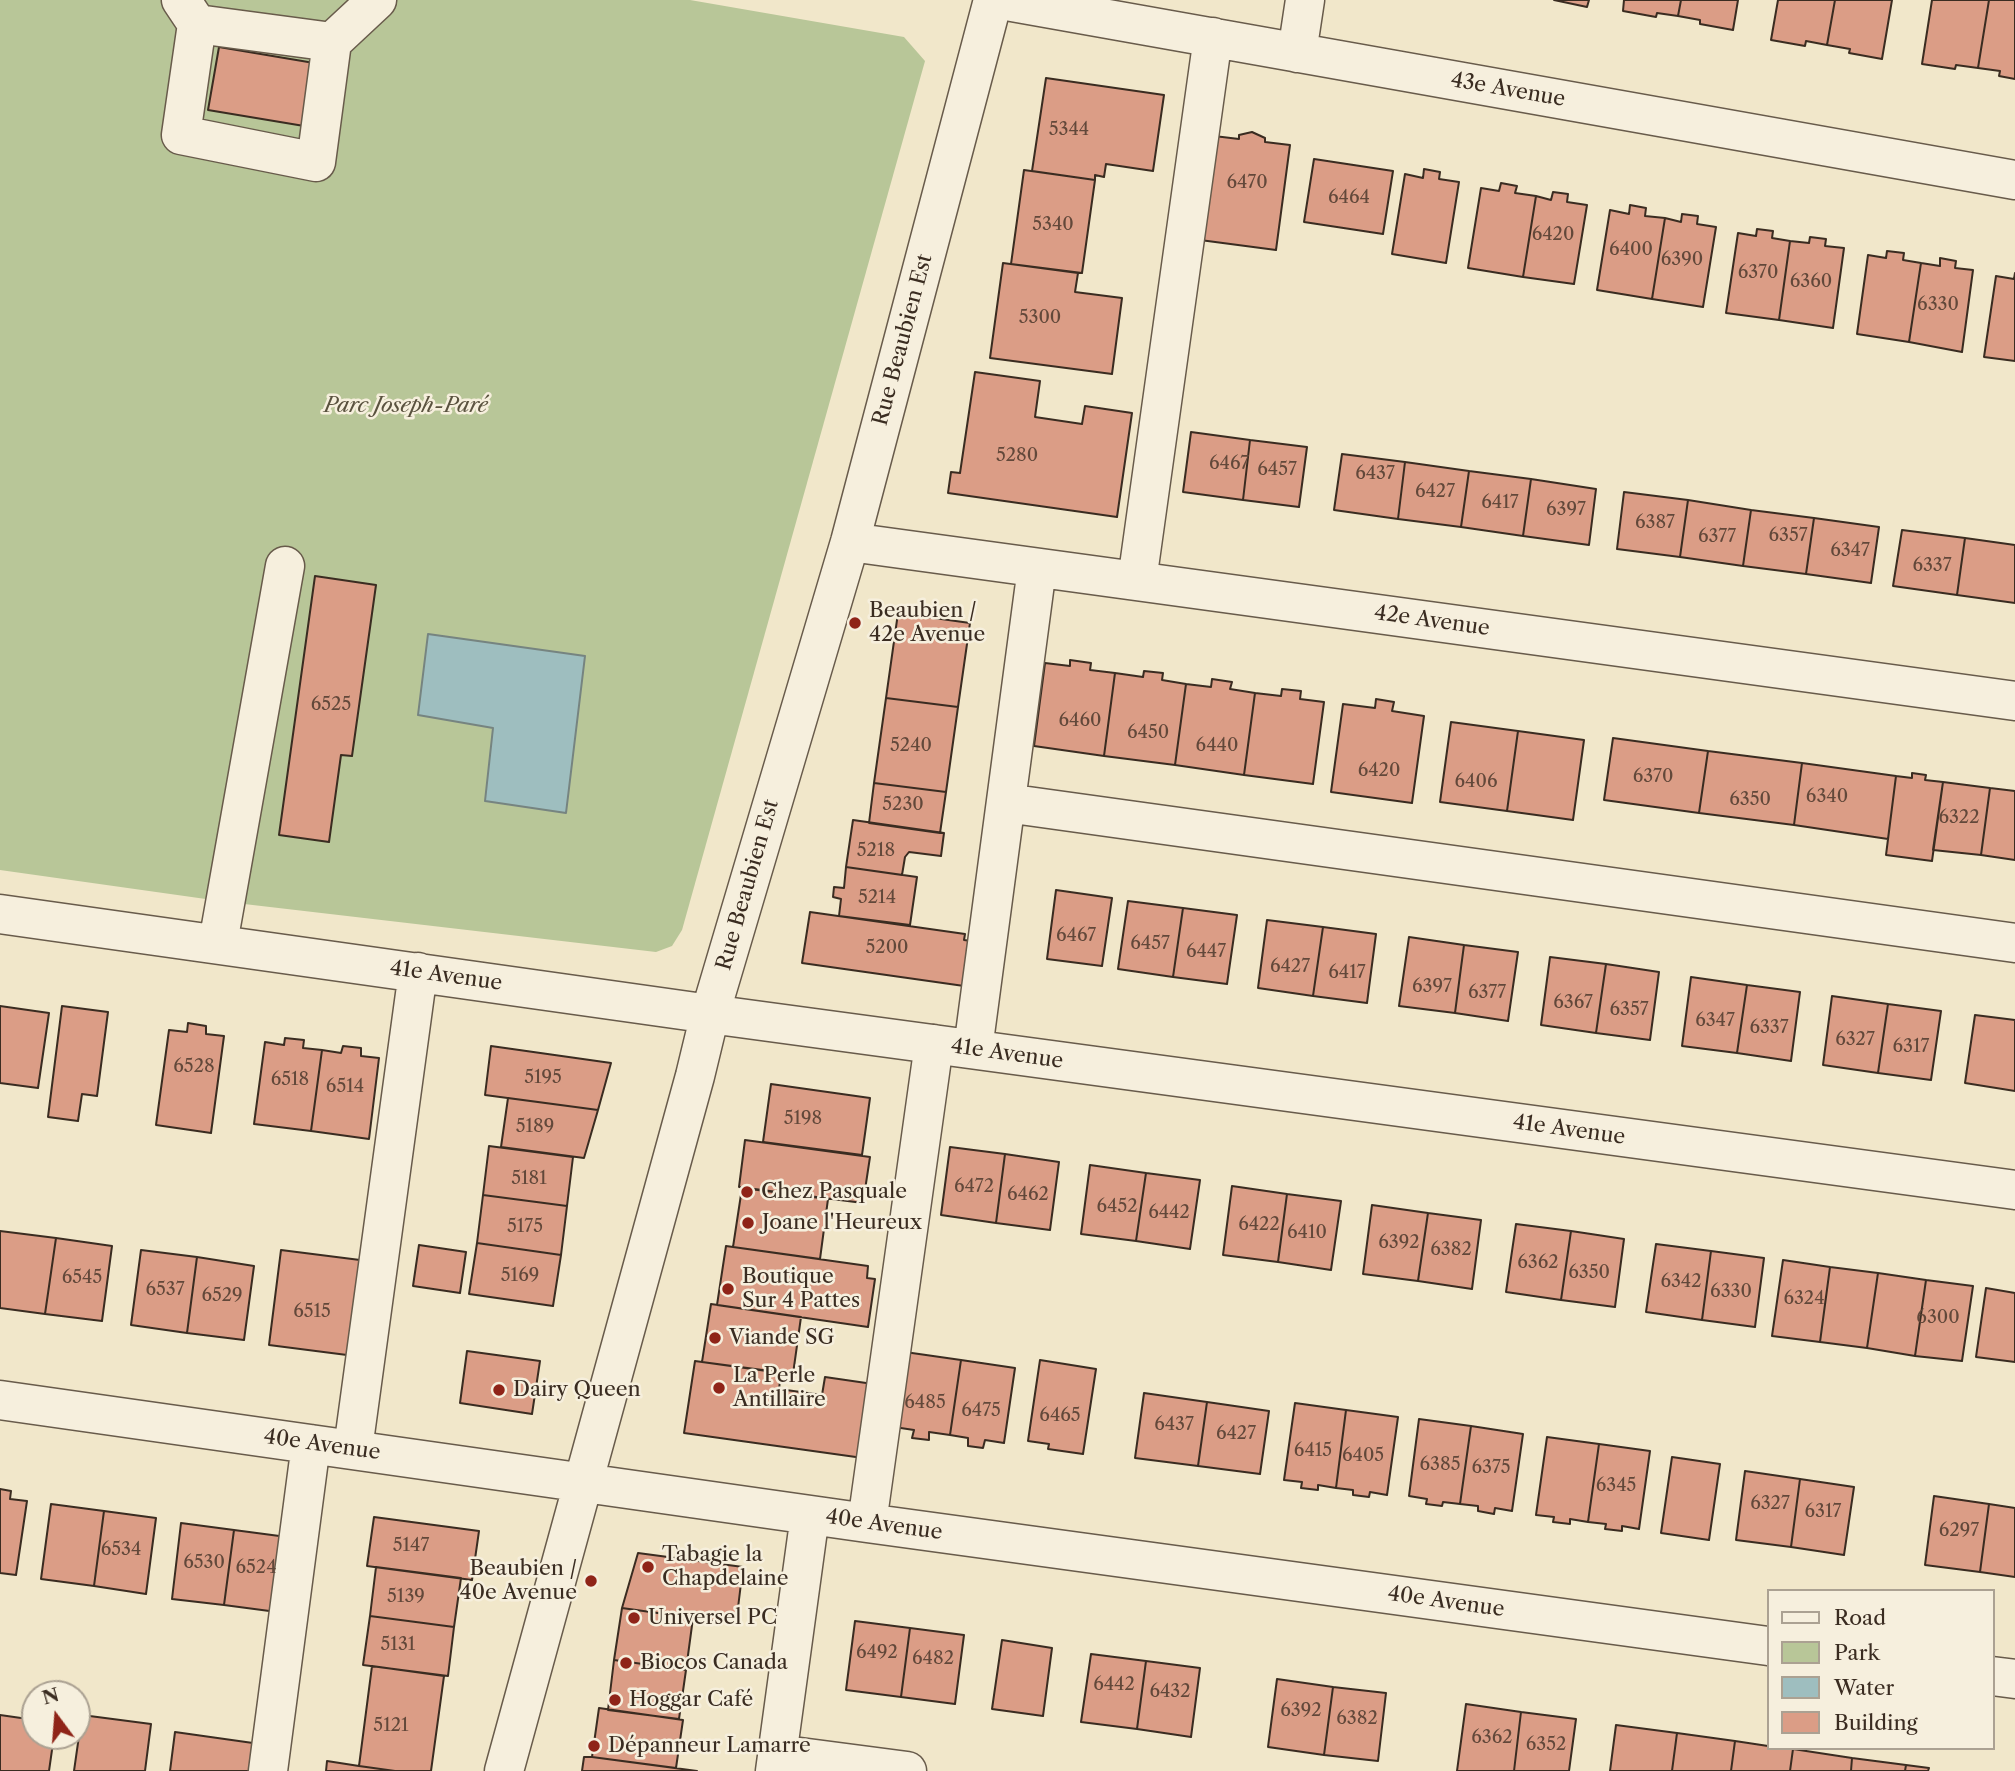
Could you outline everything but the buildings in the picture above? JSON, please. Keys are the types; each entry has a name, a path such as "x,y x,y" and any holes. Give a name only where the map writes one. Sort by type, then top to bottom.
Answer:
{"street":[{"path":"332,42 189,12 181,135 316,162 332,42 377,0"},
{"name":"Rue Beaubien Est","path":"504,1771 698,1068 710,1014 849,542 993,0"},
{"name":"43e Avenue","path":"1001,0 2015,180"},
{"path":"1297,53 1305,0"},
{"path":"1137,581 1213,37"},
{"name":"42e Avenue","path":"849,542 2015,701"},
{"path":"218,943 285,566"},
{"path":"973,1049 1037,568"},
{"path":"1006,803 2015,943"},
{"name":"41e Avenue","path":"0,914 710,1014 2015,1190"},
{"path":"353,1449 418,972"},
{"path":"867,1523 934,1044"},
{"name":"40e Avenue","path":"0,1400 867,1523 1766,1646"},
{"path":"268,1771 311,1444"},
{"path":"810,1515 776,1762 907,1771"},
{"path":"1994,1676 2015,1679"}],"green space":[{"name":"Parc Joseph-Paré","path":"0,0 690,0 904,37 925,61 682,930 672,946 656,952 227,902 0,870"}],"water":[{"path":"428,634 585,656 566,813 485,801 493,728 418,715"}],"place":[{"name":"Beaubien / 42e Avenue","path":"855,623"},
{"name":"Chez Pasquale","path":"747,1192"},
{"name":"Joane l'Heureux","path":"748,1223"},
{"name":"Boutique Sur 4 Pattes","path":"728,1289"},
{"name":"Viande SG","path":"715,1338"},
{"name":"La Perle Antillaire","path":"719,1388"},
{"name":"Dairy Queen","path":"499,1390"},
{"name":"Tabagie la Chapdelaine","path":"648,1567"},
{"name":"Beaubien / 40e Avenue","path":"591,1581"},
{"name":"Universel PC","path":"634,1618"},
{"name":"Biocos Canada","path":"626,1663"},
{"name":"Hoggar Café","path":"615,1700"},
{"name":"Dépanneur Lamarre","path":"594,1746"}]}
